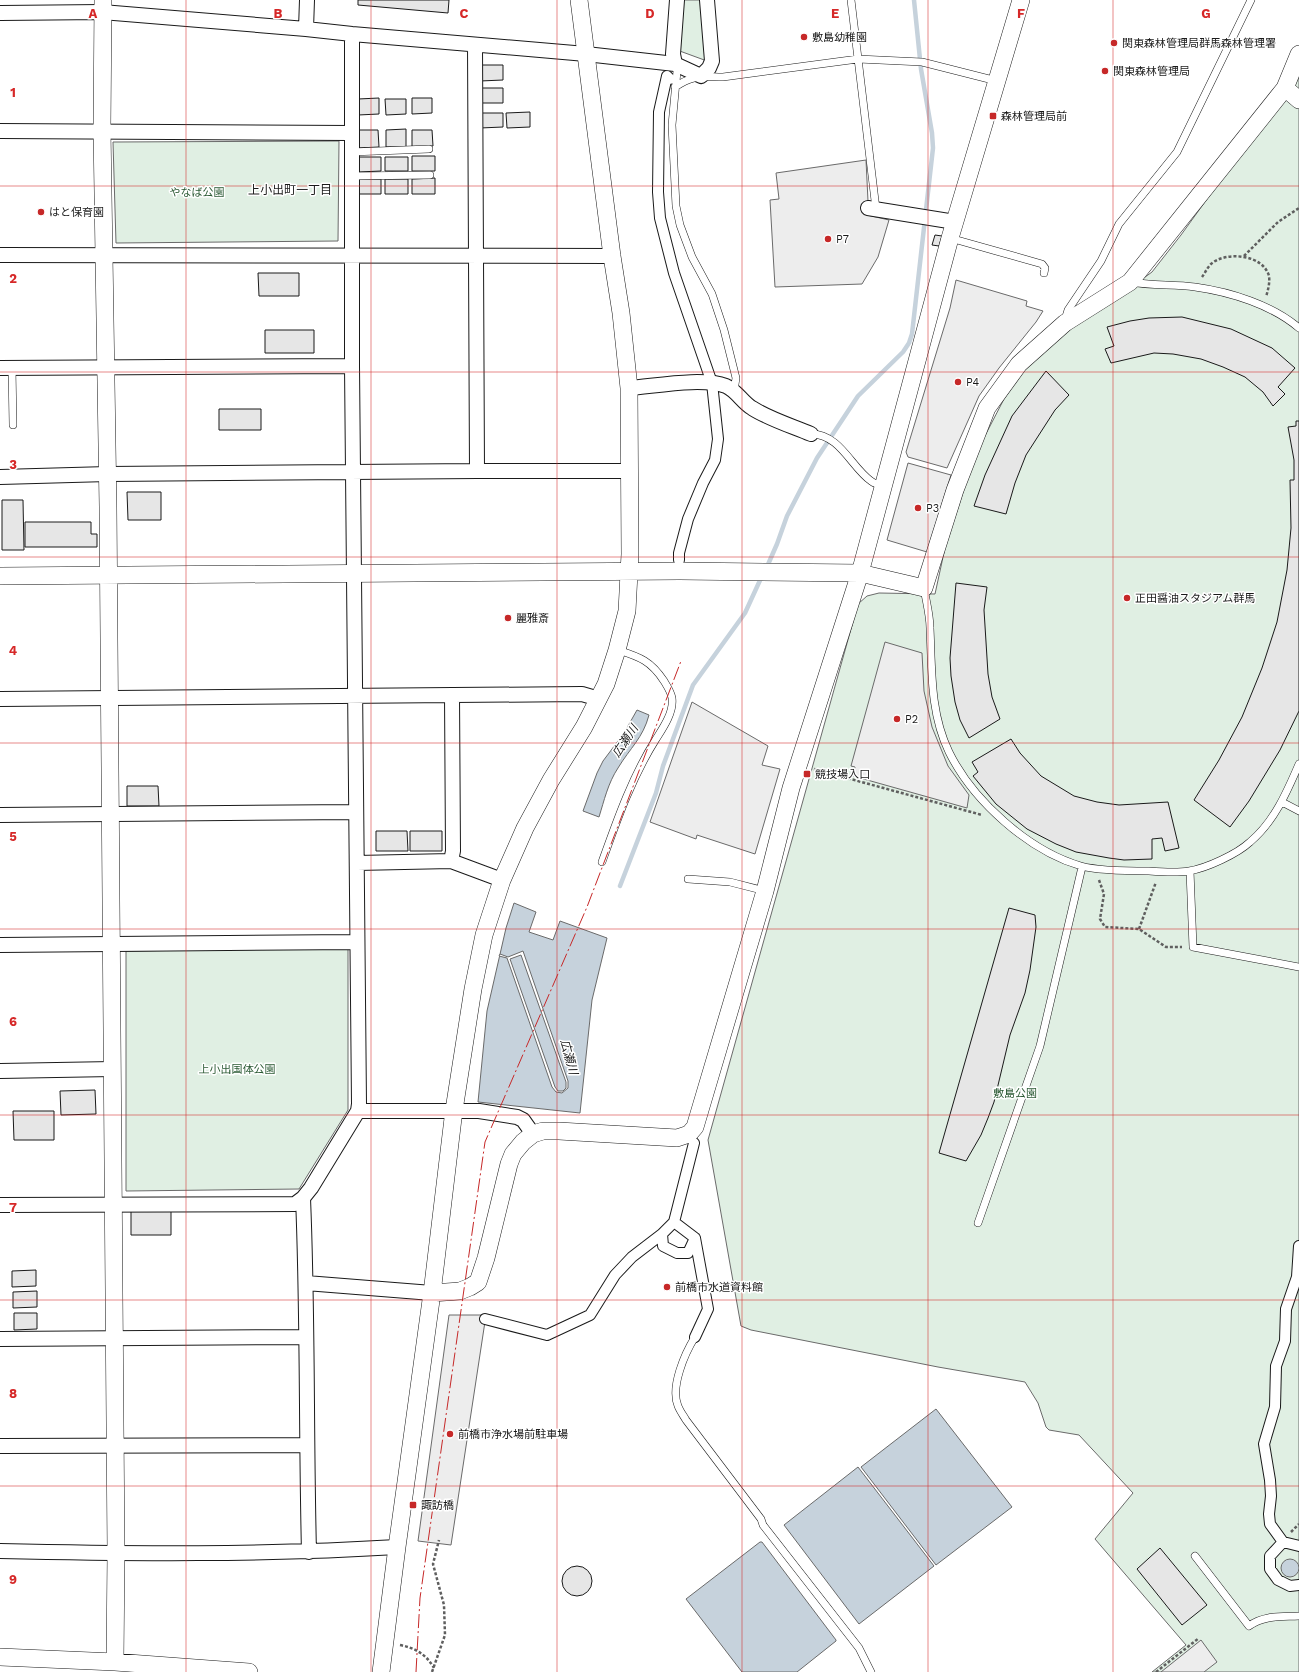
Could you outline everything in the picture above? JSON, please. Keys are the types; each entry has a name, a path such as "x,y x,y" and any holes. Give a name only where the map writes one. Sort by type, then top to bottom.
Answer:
{"street":[{"path":"306,29 307,0"},
{"path":"381,1672 396,1547 432,1293 454,1110 473,989 482,948 502,880 525,828 599,699 617,650 627,611 630,572 629,388 621,313 612,256 579,0"},
{"path":"675,64 673,54 677,0"},
{"path":"0,13 103,6 352,34 586,54 675,64 701,76 709,68 712,61 707,0"},
{"path":"306,1284 432,1293 460,1290 470,1287 478,1282 486,1258 509,1164 518,1148 533,1134 543,1131 559,1131 670,1138 684,1137 693,1132 765,891 791,788 860,573 952,230 998,81 1021,0"},
{"path":"103,6 102,130 108,474 113,1069 116,1553 115,1667"},
{"path":"0,1205 295,1204 303,1198 311,1188 358,1111 351,255 352,34"},
{"path":"475,45 477,471"},
{"path":"0,576 630,572 860,573 924,588 955,490 987,408 1019,364 1065,323 1130,282 1285,88 1299,54"},
{"path":"673,83 667,76 659,112 658,192 660,218 674,273 712,383 718,439 715,460 703,483 688,519 679,553 679,560"},
{"path":"1285,88 1299,100"},
{"path":"0,131 102,130 351,133"},
{"path":"872,209 952,230"},
{"path":"0,255 612,256"},
{"path":"6,368 352,366"},
{"path":"629,388 701,382 725,386 734,390 756,411 811,434"},
{"path":"0,477 108,474 630,471"},
{"path":"0,699 582,694 599,699"},
{"path":"451,861 453,851 452,695"},
{"path":"0,815 356,812"},
{"path":"357,863 451,861 502,880"},
{"path":"0,945 356,942"},
{"path":"0,1071 113,1069"},
{"path":"358,1111 479,1111 517,1117 523,1120 533,1134"},
{"path":"485,1319 547,1335 590,1315 615,1275 632,1257 662,1234 674,1222 694,1143"},
{"path":"303,1198 306,1284 306,1445 309,1552"},
{"path":"674,1222 695,1238 704,1284 708,1309 695,1337"},
{"path":"662,1234 664,1246 677,1253 688,1253 695,1238"},
{"path":"1299,1246 1297,1277 1286,1309 1285,1341 1276,1366 1275,1407 1264,1444 1270,1480 1270,1524 1283,1542 1299,1546"},
{"path":"0,1340 306,1337"},
{"path":"0,1446 306,1445"},
{"path":"1283,1542 1270,1556 1270,1569 1278,1580 1290,1586 1299,1585"},
{"path":"0,1551 116,1553 309,1552 396,1547"},
{"path":"0,1657 115,1667 249,1672"}],"lane":[{"path":"851,0 872,209"},
{"path":"1065,323 1068,310 1101,261 1119,224 1177,152 1251,0"},
{"path":"673,83 701,76 723,77 858,58 922,62 998,81"},
{"path":"675,64 677,71 673,83 672,125 676,206 680,225 692,257 712,294 724,330 735,373 736,383 734,390"},
{"path":"351,152 430,149"},
{"path":"351,176 430,175"},
{"path":"952,230 1042,264 1045,268 1044,273"},
{"path":"1130,282 1195,287 1223,293 1263,307 1287,318 1299,328"},
{"path":"6,368 13,425"},
{"path":"811,434 817,434 833,442 841,448 871,481 884,486"},
{"path":"924,588 930,627 932,689 940,729 948,752 982,800 1017,833 1051,854 1082,867 1159,872 1190,871 1230,856 1251,842 1269,821 1282,802 1299,764"},
{"path":"602,862 632,784 652,745 664,727 672,706 670,692 654,668 644,660 617,650"},
{"path":"1282,802 1299,811"},
{"path":"978,1223 1040,1046 1082,867"},
{"path":"1190,871 1193,947 1299,968"},
{"path":"688,879 730,882 765,891"},
{"path":"695,1337 678,1377 676,1398 678,1406 686,1420 761,1519 763,1525 859,1648 870,1672"},
{"path":"1195,1556 1248,1626 1265,1618 1299,1616"}],"path":[{"path":"1244,256 1278,222 1299,208"},
{"path":"1195,287 1211,264 1224,257 1244,256 1259,262 1268,275 1269,288 1263,307"},
{"path":"814,769 979,815 986,814 993,810"},
{"path":"1091,868 1099,880 1104,894 1100,919 1105,927 1139,929 1166,947 1193,947"},
{"path":"1139,929 1159,872"},
{"path":"432,1672 445,1635 444,1605 433,1564 439,1540"},
{"path":"1156,1672 1199,1638"},
{"path":"397,1644 412,1648 428,1658 434,1668"}],"green space":[{"path":"682,0 702,0 707,61 677,50"},
{"name":"敷島公園","path":"1299,72 1299,1672 1152,1672 1186,1645 1095,1539 1133,1493 1079,1435 1049,1430 1046,1427 1038,1403 1025,1382 938,1367 751,1330 741,1326 708,1140 858,604 867,596 879,593 935,594 945,548 975,455 1004,399 1022,372 1076,324 1100,310 1152,272 1181,235"},
{"name":"やなば公園","path":"339,141 338,241 116,243 113,142"},
{"name":"上小出国体公園","path":"348,948 348,1110 299,1189 126,1191 126,951"}],"shaded area":[{"name":"P7","path":"866,160 868,201 867,215 889,220 878,257 862,284 775,287 770,200 779,199 776,173"},
{"name":"P4","path":"956,280 1027,301 1026,306 1043,311 979,396 947,468 908,457 906,452 950,308"},
{"name":"P3","path":"908,463 951,475 927,552 887,540"},
{"name":"P2","path":"885,642 922,653 924,691 932,727 948,766 969,795 967,808 853,776 855,767 851,766"},
{"path":"692,702 768,746 762,765 780,769 755,854 697,835 696,839 650,822"},
{"name":"前橋市浄水場前駐車場","path":"449,1315 486,1315 451,1545 418,1541"},
{"path":"1201,1640 1217,1662 1204,1672 1161,1672"}],"water":[{"name":"広瀬川","path":"637,710 649,715 640,737 612,780 599,817 583,811 603,761 624,733"},
{"name":"広瀬川","path":"514,903 536,912 529,932 553,940 560,921 607,938 592,1000 580,1113 478,1102 487,1011 506,928"},
{"path":"936,1409 1012,1507 936,1565 861,1467"},
{"path":"858,1467 934,1566 859,1624 784,1525"},
{"path":"762,1542 836,1640 797,1672 742,1672 686,1599"},
{"path":"1286,1559 1294,1559 1299,1564 1297,1575 1294,1577 1286,1577 1281,1572 1281,1564"}],"pier":[{"path":"523,951 568,1081 568,1088 562,1093 556,1092 552,1087 507,958 499,956 500,954 508,957","holes":["521,955 566,1082 566,1088 563,1091 558,1091 555,1087 510,959"]}],"building":[{"path":"358,0 449,0 448,13 358,5"},
{"path":"480,65 503,65 503,80 480,81"},
{"path":"480,88 503,88 503,103 480,103"},
{"path":"379,98 379,114 358,115 358,99"},
{"path":"412,98 432,98 432,113 412,114"},
{"path":"385,99 406,99 406,114 386,115"},
{"path":"530,112 530,127 507,128 506,113"},
{"path":"480,113 503,113 503,127 480,128"},
{"path":"406,129 406,147 386,147 386,130"},
{"path":"358,130 378,130 379,147 358,148"},
{"path":"412,130 432,130 433,146 412,147"},
{"path":"412,156 435,156 435,171 412,171"},
{"path":"357,157 381,157 381,171 358,172"},
{"path":"385,157 408,157 408,171 385,171"},
{"path":"435,178 435,194 412,194 412,179"},
{"path":"358,179 381,179 381,194 358,194"},
{"path":"385,179 408,179 408,194 385,194"},
{"path":"935,235 942,236 939,246 932,245"},
{"path":"258,273 299,273 299,296 259,296"},
{"path":"1182,317 1231,329 1272,348 1295,368 1278,387 1285,394 1273,406 1263,392 1245,377 1201,359 1173,354 1154,353 1111,363 1105,349 1114,346 1107,327 1149,318"},
{"path":"265,330 314,330 314,353 265,353"},
{"path":"1046,371 1069,395 1055,410 1026,455 1015,483 1006,514 974,506 985,475 1012,416"},
{"path":"219,409 261,409 261,430 219,430"},
{"path":"1296,421 1299,421 1299,711 1280,750 1249,801 1230,827 1194,800 1219,760 1242,717 1262,668 1277,622 1287,570 1291,528 1290,480 1294,480 1294,460 1288,427 1296,426"},
{"path":"127,492 161,492 161,520 128,520"},
{"path":"2,500 23,500 24,550 2,550"},
{"path":"25,522 91,522 91,534 97,534 97,547 25,547"},
{"path":"956,583 987,587 984,610 988,674 992,697 1000,719 969,738 960,720 955,702 951,676 950,658"},
{"path":"1011,739 1020,753 1041,776 1074,796 1097,802 1119,805 1168,802 1179,848 1165,851 1162,838 1152,839 1152,859 1124,860 1076,852 1056,844 1027,829 996,804 973,776 978,772 972,762"},
{"path":"127,786 158,786 159,806 127,806"},
{"path":"376,831 407,831 408,851 376,851"},
{"path":"410,831 442,831 442,851 410,851"},
{"path":"1009,908 1035,915 1036,927 1030,970 1025,993 1010,1035 994,1102 981,1135 966,1161 939,1153"},
{"path":"95,1090 96,1114 61,1115 60,1091"},
{"path":"13,1111 54,1111 54,1140 14,1140"},
{"path":"131,1211 171,1211 171,1235 131,1235"},
{"path":"36,1270 36,1286 12,1287 12,1271"},
{"path":"37,1291 37,1307 13,1308 13,1292"},
{"path":"14,1313 37,1313 37,1329 14,1330"},
{"path":"1160,1548 1207,1605 1182,1625 1137,1569"},
{"path":"577,1566 588,1570 592,1581 588,1592 577,1596 566,1592 562,1581 566,1570"}],"waterway":[{"path":"766,569 787,516 817,458 858,396 903,352 909,343 912,334 933,148 932,133 921,69 914,0"},
{"path":"620,886 656,793 663,766 693,685 745,613 762,576"}],"power":[{"path":"416,1672 420,1598 485,1142 587,907 681,661"}],"place":[{"name":"敷島幼稚園","path":"804,37"},
{"name":"関東森林管理局群馬森林管理署","path":"1114,43"},
{"name":"関東森林管理局","path":"1105,71"},
{"name":"森林管理局前","path":"993,116"},
{"name":"はと保育園","path":"41,212"},
{"name":"P7","path":"828,239"},
{"name":"P4","path":"958,382"},
{"name":"P3","path":"918,508"},
{"name":"正田醤油スタジアム群馬","path":"1127,598"},
{"name":"麗雅斎","path":"508,618"},
{"name":"P2","path":"897,719"},
{"name":"競技場入口","path":"807,774"},
{"name":"前橋市水道資料館","path":"667,1287"},
{"name":"前橋市浄水場前駐車場","path":"450,1434"},
{"name":"諏訪橋","path":"413,1505"}],"district":[{"name":"上小出町一丁目","path":"290,190"}]}
